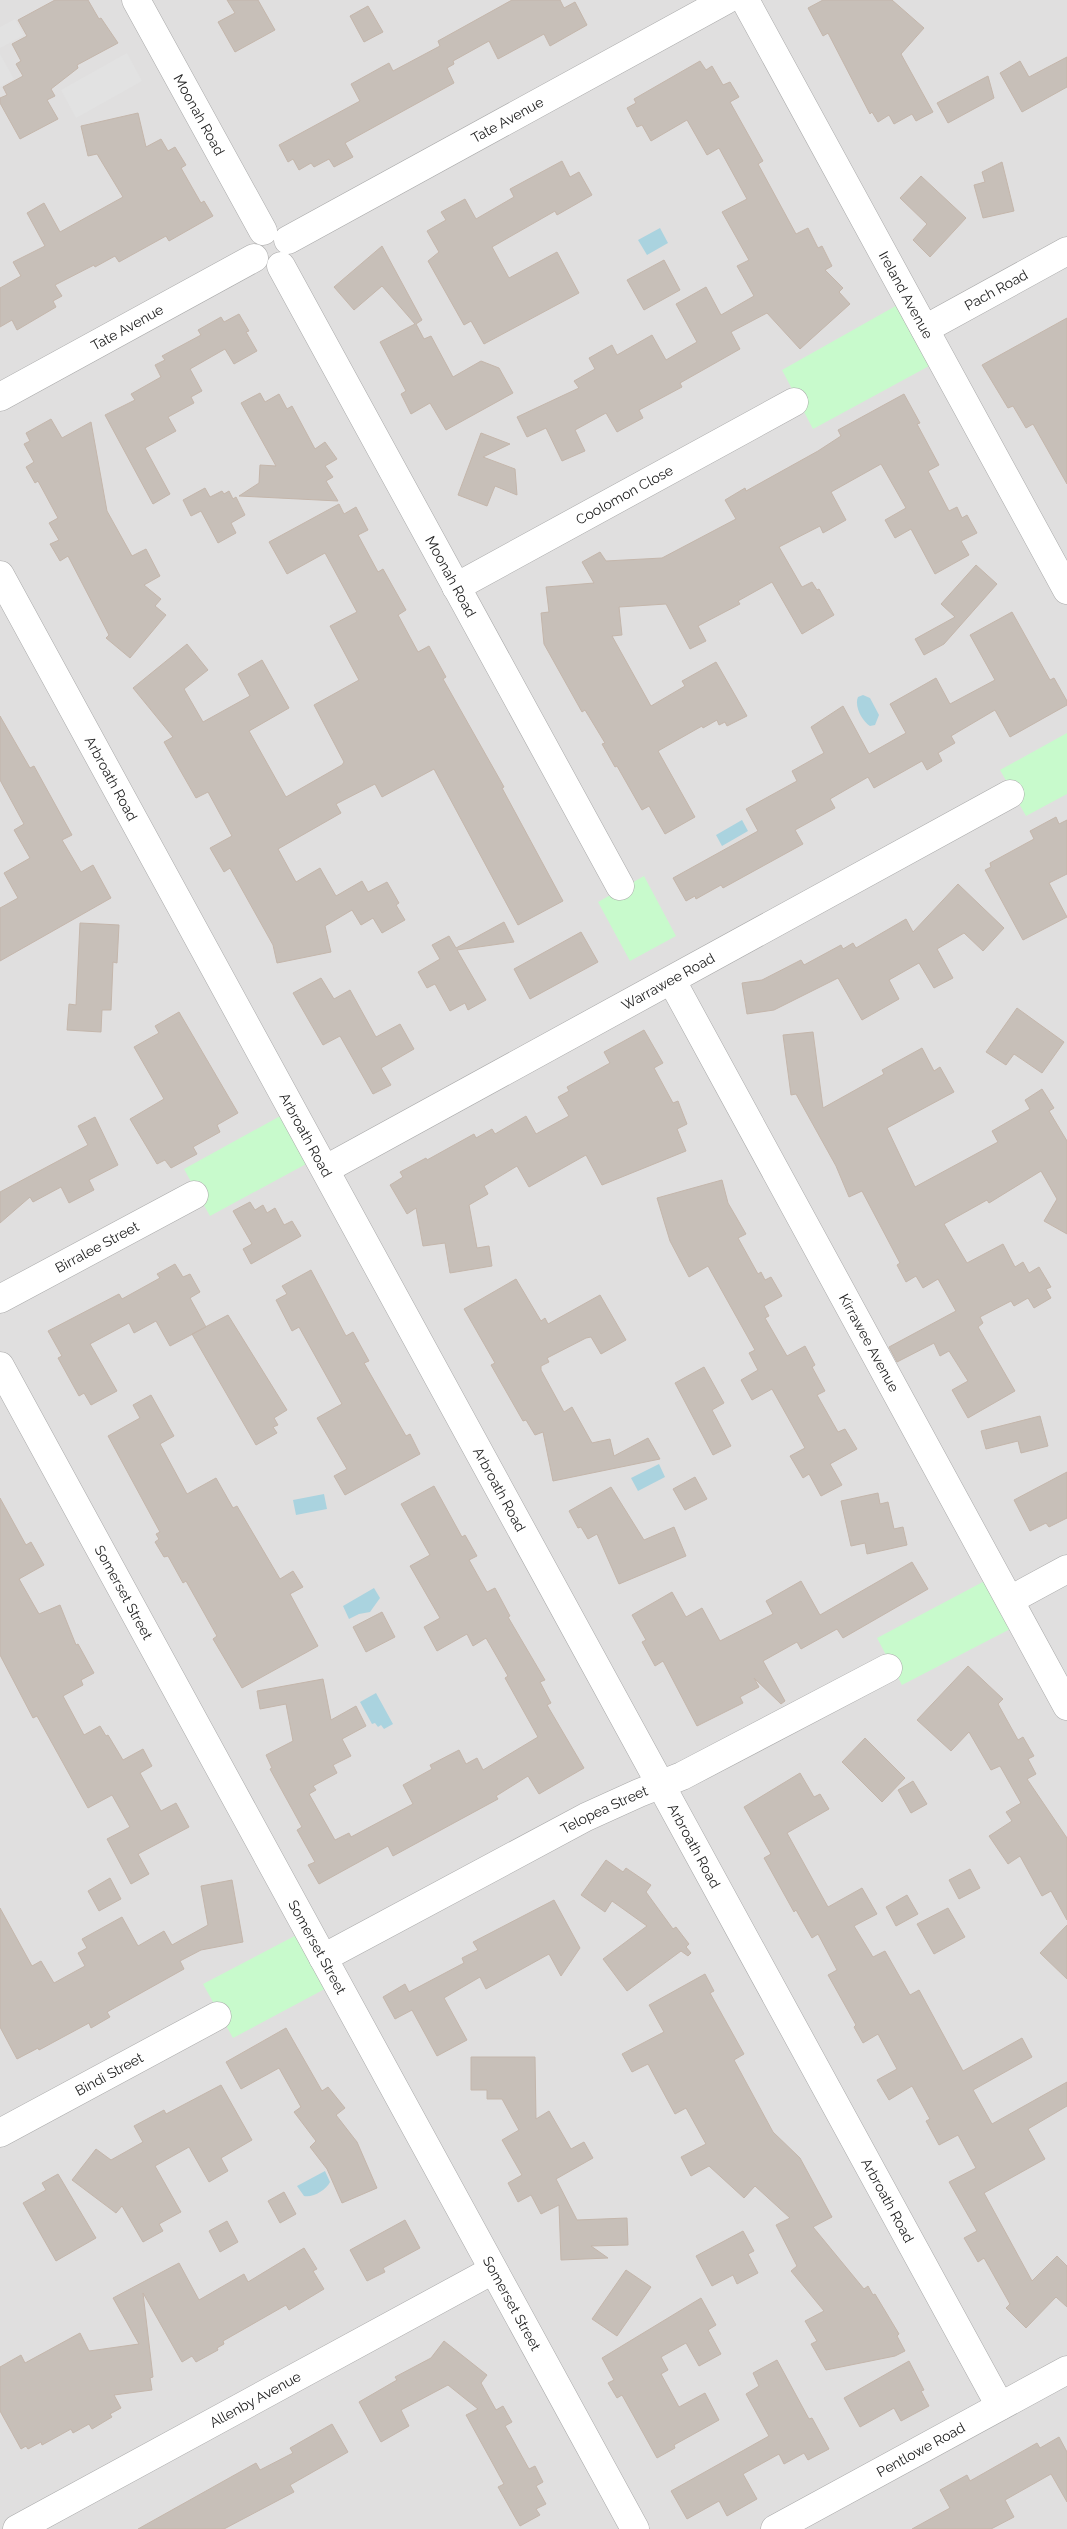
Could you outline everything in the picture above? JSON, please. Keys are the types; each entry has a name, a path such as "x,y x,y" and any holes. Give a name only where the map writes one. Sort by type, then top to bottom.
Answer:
{"street":[{"name":"Moonah Road","path":"136,0 263,231"},
{"name":"Tate Avenue","path":"288,240 726,0"},
{"name":"Ireland Avenue","path":"745,0 1067,590"},
{"path":"277,230 288,240 291,250 281,266 268,268 262,266 254,258 252,244 263,231 277,230"},
{"name":"Pach Road","path":"925,329 1067,251"},
{"name":"Tate Avenue","path":"0,397 254,258"},
{"name":"Moonah Road","path":"281,266 620,886"},
{"name":"Coolomon Close","path":"456,587 794,402"},
{"name":"Arbroath Road","path":"0,575 1000,2406"},
{"name":"Warrawee Road","path":"326,1169 1010,794"},
{"name":"Kirrawee Avenue","path":"672,981 1067,1706"},
{"name":"Birralee Street","path":"0,1299 194,1195"},
{"name":"Somerset Street","path":"0,1366 635,2529"},
{"path":"1010,1600 1067,1569"},
{"name":"Telopea Street","path":"323,1958 586,1817 682,1776 888,1668"},
{"name":"Bindi Street","path":"3,2124 217,2016"},
{"name":"Allenby Avenue","path":"17,2529 493,2270"},
{"name":"Pentlowe Road","path":"775,2529 1067,2370"}],"shaded area":[{"path":"0,0 1067,0 1067,2529 0,2529"},
{"path":"15,19 24,35 0,48 0,27"},
{"path":"127,53 142,81 76,118 61,90"},
{"path":"0,54 14,79 0,87"}],"green space":[{"path":"908,299 942,359 813,429 782,370"},
{"path":"1067,733 1067,794 1026,816 1000,770"},
{"path":"644,876 676,936 630,961 598,902"},
{"path":"293,1109 319,1157 210,1216 184,1169"},
{"path":"996,1575 1022,1623 902,1685 877,1638"},
{"path":"308,1929 336,1983 233,2038 203,1984"}],"water":[{"path":"660,228 668,243 647,255 638,240"},
{"path":"863,695 870,698 879,715 875,725 870,726 864,721 860,713 857,701 858,697"},
{"path":"742,820 748,831 722,846 716,835"},
{"path":"659,1464 665,1477 638,1491 631,1478"},
{"path":"324,1494 327,1509 296,1515 293,1500"},
{"path":"374,1588 380,1598 370,1612 359,1614 349,1619 343,1606"},
{"path":"376,1693 393,1724 384,1729 381,1725 378,1727 375,1723 372,1724 360,1702"},
{"path":"325,2171 330,2182 328,2185 315,2195 304,2196 297,2186"}],"building":[{"path":"55,0 88,0 99,19 101,18 118,43 77,65 78,68 51,89 55,96 47,100 58,119 20,139 0,103 0,98 7,95 3,87 23,76 16,64 21,61 12,44 27,36 18,20"},
{"path":"227,0 258,0 275,30 235,52 218,22 235,13"},
{"path":"512,0 560,0 564,8 575,2 587,25 550,46 544,34 498,59 489,41 453,61 454,64 447,68 454,83 345,143 353,157 334,167 329,159 314,167 311,163 299,170 293,159 288,162 279,145 360,101 351,84 389,63 393,71 440,46 438,41"},
{"path":"823,0 892,0 924,28 901,54 933,112 916,121 912,114 894,124 889,115 878,122 872,112 870,114 828,33 823,36 808,8"},
{"path":"368,6 383,32 364,42 350,16"},
{"path":"1067,57 1067,87 1022,112 1000,73 1020,61 1029,77"},
{"path":"700,61 706,70 712,66 723,85 730,82 739,97 730,102 763,161 758,164 796,234 808,228 818,248 822,246 832,266 825,270 843,288 839,292 850,304 800,349 767,313 731,332 740,349 680,383 682,387 639,410 643,418 617,432 606,413 575,430 585,451 562,461 546,428 527,437 517,417 579,388 574,381 595,369 589,358 612,345 617,355 652,335 666,360 697,342 676,304 706,287 721,315 754,296 737,266 749,260 722,212 747,199 719,148 707,155 687,120 651,141 642,125 637,127 627,108 636,103 634,99"},
{"path":"988,76 994,98 948,123 937,103"},
{"path":"138,113 146,147 161,139 168,151 175,147 186,165 181,168 201,203 204,201 213,216 169,241 166,236 119,262 115,256 55,285 62,296 53,301 56,307 17,330 12,320 0,327 0,288 21,276 13,262 45,246 27,213 44,203 60,232 123,197 97,154 88,156 81,126"},
{"path":"562,161 570,177 579,172 592,195 557,215 555,211 492,247 509,278 557,252 579,293 484,344 471,321 464,325 428,261 439,252 427,231 446,220 441,212 465,199 476,219 514,197 510,189"},
{"path":"1002,162 1014,211 983,218 974,185 985,182 982,172"},
{"path":"921,176 966,218 930,257 913,240 927,224 900,198"},
{"path":"382,246 422,320 416,324 424,339 431,336 453,377 481,361 499,368 513,393 446,430 430,403 411,414 401,394 406,391 380,342 415,324 382,286 354,310 334,287"},
{"path":"664,260 680,290 644,310 627,280"},
{"path":"239,314 249,331 246,332 257,351 234,364 225,349 190,369 202,391 191,397 194,403 168,417 176,431 145,448 170,494 153,504 105,415 135,400 131,394 161,377 155,365 165,360 162,356 201,335 198,330 221,317 224,322"},
{"path":"1067,318 1067,484 1033,424 1026,428 1013,406 1008,408 982,365"},
{"path":"260,393 265,402 279,394 287,409 292,406 315,449 325,442 337,459 325,466 333,477 326,481 338,501 239,496 259,483 260,465 276,466 241,403"},
{"path":"904,394 920,423 917,424 939,465 928,471 949,511 957,507 962,518 967,515 977,533 961,541 969,555 935,574 911,529 895,538 885,520 906,508 881,464 831,492 846,520 823,533 820,526 779,547 802,587 812,582 817,590 819,589 834,615 802,634 772,582 738,601 740,604 698,626 706,641 690,649 666,604 619,607 622,635 612,636 651,706 685,686 682,681 716,662 747,716 727,726 725,722 719,725 717,720 703,728 702,726 658,751 695,817 665,834 649,806 642,810 602,744 605,743 585,710 582,712 544,644 541,613 549,612 546,587 594,583 582,562 600,552 606,561 662,558 736,519 725,500 745,488 746,491 818,451 841,436 838,430"},
{"path":"51,419 62,438 91,422 107,511 132,556 146,549 160,576 144,585 161,599 155,606 166,615 130,658 106,638 109,635 68,556 60,561 50,544 59,540 49,523 58,518 38,481 35,483 26,467 34,462 24,444 30,441 26,433"},
{"path":"481,433 510,444 483,457 515,469 517,495 495,486 487,506 458,495"},
{"path":"205,488 210,497 222,491 224,494 229,491 233,499 236,497 245,515 231,523 236,533 218,543 201,511 191,516 183,500"},
{"path":"339,504 344,514 356,507 368,530 358,535 378,572 383,569 406,610 398,615 418,652 429,646 446,677 443,679 504,787 502,788 563,901 518,925 434,769 382,797 375,784 336,804 341,813 278,849 296,882 320,868 336,896 362,881 368,892 387,882 399,903 396,905 405,920 382,933 373,918 361,925 352,910 325,926 331,952 277,963 273,945 230,868 224,872 210,848 232,836 208,792 196,798 164,742 173,737 133,688 187,644 208,670 184,689 203,722 250,696 238,674 262,660 289,708 249,731 286,797 342,765 344,762 314,705 359,680 330,626 357,612 325,553 287,574 269,542"},
{"path":"976,565 997,584 944,644 924,655 915,639 955,617 941,604"},
{"path":"1012,612 1050,680 1054,678 1067,701 1067,705 1010,737 995,710 951,736 955,743 938,753 942,761 927,770 922,761 874,788 868,777 830,799 835,808 795,830 803,844 723,888 721,885 696,899 695,896 686,901 673,878 758,831 746,809 797,781 792,771 824,753 811,727 843,706 869,754 906,733 890,704 936,678 950,704 995,680 970,635"},
{"path":"0,716 30,768 34,766 72,835 62,840 81,872 93,865 111,898 0,961 0,908 18,898 4,873 30,858 14,830 24,824 0,780"},
{"path":"1056,817 1059,824 1067,820 1067,874 1049,883 1067,917 1023,940 985,870 991,867 990,863 1034,839 1030,831"},
{"path":"958,884 1004,928 983,951 964,933 937,949 953,978 934,988 919,963 889,980 899,999 862,1020 838,978 774,1010 747,1014 742,983 762,980 801,960 804,965 841,945 843,949 853,943 856,948 906,919 913,932"},
{"path":"504,922 514,942 457,950 486,1000 468,1010 465,1003 450,1011 435,984 427,988 418,972 440,959 432,945 449,936 456,948"},
{"path":"80,923 119,925 117,963 113,962 111,1010 102,1010 101,1032 67,1030 69,1004 76,1005"},
{"path":"581,932 598,962 530,999 514,969"},
{"path":"321,978 334,999 350,990 376,1037 400,1024 414,1049 381,1068 391,1085 373,1094 340,1036 323,1045 293,993"},
{"path":"1017,1008 1064,1042 1042,1073 1014,1054 1006,1065 986,1052"},
{"path":"179,1012 238,1113 217,1125 220,1132 193,1147 197,1154 171,1168 165,1160 157,1164 130,1119 164,1099 134,1047 159,1033 155,1026"},
{"path":"644,1030 663,1063 654,1068 673,1103 678,1101 687,1124 677,1129 686,1151 602,1185 586,1155 529,1187 517,1166 484,1186 488,1194 469,1205 477,1248 489,1246 492,1266 450,1273 445,1243 423,1246 416,1208 407,1214 390,1185 403,1177 400,1172 426,1158 427,1160 474,1134 476,1138 492,1129 495,1134 526,1116 536,1134 569,1116 558,1097 569,1091 567,1087 610,1063 604,1052"},
{"path":"813,1032 823,1108 884,1074 882,1070 922,1048 934,1071 940,1067 954,1092 887,1128 915,1187 998,1142 992,1131 1030,1109 1025,1100 1042,1089 1054,1108 1049,1111 1067,1141 1067,1234 1044,1221 1057,1199 1041,1171 989,1203 987,1200 944,1224 967,1263 1003,1244 1015,1267 1023,1262 1029,1273 1039,1267 1051,1287 1046,1289 1051,1298 1034,1308 1028,1298 1014,1306 1011,1301 980,1317 983,1323 978,1327 1015,1391 968,1418 952,1390 968,1381 949,1351 940,1356 934,1343 897,1362 889,1347 956,1311 938,1279 923,1288 916,1276 906,1282 897,1265 900,1263 862,1191 849,1197 836,1166 796,1094 791,1095 783,1035"},
{"path":"95,1117 118,1165 89,1180 94,1190 69,1203 61,1187 33,1202 30,1197 0,1223 0,1192 88,1145 78,1126"},
{"path":"722,1180 728,1203 746,1234 738,1238 758,1274 761,1272 765,1280 771,1277 782,1296 764,1306 769,1316 765,1318 787,1356 805,1346 815,1365 812,1367 825,1391 817,1395 838,1432 845,1429 857,1449 830,1464 842,1485 821,1496 809,1474 803,1478 790,1456 805,1448 772,1389 752,1400 741,1380 758,1370 749,1353 755,1350 708,1266 689,1277 670,1241 657,1198"},
{"path":"250,1202 255,1210 263,1205 267,1213 275,1208 284,1225 292,1221 301,1236 251,1264 243,1249 252,1244 233,1211"},
{"path":"175,1264 183,1277 190,1274 200,1292 190,1298 206,1327 170,1346 156,1321 134,1333 129,1323 90,1344 117,1391 91,1405 84,1393 79,1396 58,1358 62,1356 48,1331 119,1294 122,1299 160,1278 157,1274"},
{"path":"311,1270 346,1336 353,1332 369,1361 364,1363 406,1436 410,1434 420,1454 345,1495 334,1476 347,1469 317,1418 342,1404 299,1327 292,1331 276,1300 287,1294 282,1286"},
{"path":"516,1279 541,1321 545,1318 548,1324 600,1295 626,1340 601,1354 591,1337 586,1338 547,1358 549,1362 541,1366 541,1370 564,1412 572,1407 592,1443 610,1439 614,1456 648,1438 660,1459 553,1481 543,1432 535,1435 526,1420 523,1421 491,1365 495,1363 464,1309"},
{"path":"228,1315 287,1410 274,1418 278,1425 273,1427 277,1433 256,1445 192,1334"},
{"path":"704,1367 724,1403 712,1410 731,1446 713,1455 675,1383"},
{"path":"151,1395 174,1436 160,1444 187,1494 216,1478 233,1508 237,1506 280,1579 293,1571 303,1587 290,1594 318,1646 242,1688 213,1639 217,1636 186,1581 183,1583 168,1556 164,1557 155,1542 159,1539 156,1534 160,1532 108,1436 140,1418 133,1405"},
{"path":"1040,1416 1048,1446 1021,1453 1018,1441 986,1449 981,1431"},
{"path":"1067,1472 1067,1518 1049,1527 1046,1523 1030,1531 1014,1500"},
{"path":"695,1477 707,1499 685,1510 673,1489"},
{"path":"434,1486 462,1537 465,1535 477,1556 469,1560 487,1592 495,1588 510,1616 508,1617 545,1680 540,1682 551,1703 547,1705 584,1768 539,1794 528,1776 496,1796 498,1799 393,1856 388,1846 319,1884 308,1865 315,1862 297,1830 302,1827 270,1769 272,1768 266,1755 293,1741 286,1704 260,1709 257,1691 323,1679 331,1720 356,1706 366,1726 342,1739 351,1756 333,1765 337,1773 313,1786 316,1790 309,1794 335,1840 349,1833 351,1837 413,1804 403,1785 432,1769 430,1765 459,1750 466,1764 477,1758 483,1770 538,1737 505,1678 508,1676 486,1638 473,1646 467,1634 437,1651 424,1627 440,1618 410,1566 430,1555 401,1504"},
{"path":"611,1487 644,1540 674,1527 686,1556 619,1584 597,1534 588,1539 581,1527 578,1528 569,1511"},
{"path":"878,1493 880,1504 888,1502 894,1529 903,1527 907,1545 867,1554 865,1543 851,1546 841,1501"},
{"path":"0,1498 26,1545 31,1542 44,1565 19,1579 39,1614 60,1605 76,1645 78,1644 94,1673 81,1680 83,1685 63,1696 84,1735 100,1726 106,1736 108,1735 123,1760 143,1749 152,1766 140,1773 161,1811 176,1803 189,1827 138,1854 149,1874 131,1884 107,1839 130,1827 112,1795 88,1808 37,1716 33,1718 0,1655"},
{"path":"912,1562 928,1589 843,1638 837,1629 801,1649 797,1642 763,1661 785,1701 781,1704 754,1678 759,1687 740,1697 743,1703 697,1726 663,1661 655,1666 642,1642 646,1640 632,1615 672,1592 686,1617 702,1608 720,1641 773,1614 766,1601 801,1581 820,1615"},
{"path":"382,1612 395,1637 366,1652 353,1627"},
{"path":"968,1666 1003,1699 998,1704 1018,1740 1023,1737 1034,1756 1028,1759 1036,1774 1027,1779 1067,1838 1067,1920 1051,1891 1042,1896 1020,1856 1008,1864 989,1836 1012,1821 1006,1812 1021,1803 1000,1766 991,1770 969,1732 951,1751 917,1720"},
{"path":"865,1738 905,1778 882,1802 842,1762"},
{"path":"800,1773 814,1797 820,1794 829,1809 787,1833 828,1907 862,1888 877,1914 854,1926 873,1957 885,1951 910,1995 919,1990 963,2071 1022,2038 1032,2057 973,2090 992,2124 1067,2082 1067,2106 1028,2129 1045,2159 984,2193 1032,2281 1057,2256 1067,2266 1067,2307 1056,2297 1026,2328 1006,2308 1010,2304 984,2258 978,2262 964,2238 977,2231 949,2182 976,2168 958,2135 939,2145 926,2121 930,2119 912,2086 889,2100 877,2080 897,2069 878,2034 863,2043 854,2027 856,2025 828,1975 837,1970 818,1934 812,1938 796,1910 794,1912 764,1858 771,1854 744,1807"},
{"path":"913,1781 927,1804 911,1813 898,1790"},
{"path":"606,1860 623,1872 626,1868 651,1885 646,1892 673,1929 676,1927 689,1944 686,1947 691,1953 688,1956 681,1951 627,1991 603,1959 647,1926 612,1901 605,1912 581,1895"},
{"path":"970,1869 980,1888 959,1899 949,1880"},
{"path":"110,1878 121,1899 99,1911 88,1891"},
{"path":"232,1880 243,1942 201,1950 180,1961 184,1969 107,2012 110,2017 91,2028 89,2023 39,2050 38,2048 17,2059 0,2027 0,1908 32,1966 41,1961 54,1983 85,1966 78,1953 87,1948 82,1939 122,1917 138,1946 164,1931 172,1945 208,1925 201,1886"},
{"path":"907,1895 918,1914 896,1926 886,1907"},
{"path":"554,1900 580,1948 561,1976 549,1954 486,1989 480,1977 444,1998 467,2040 437,2056 412,2010 395,2019 383,1997 405,1984 409,1992 464,1963 462,1958 478,1950 473,1942"},
{"path":"948,1908 965,1937 934,1954 917,1924"},
{"path":"1067,1925 1067,1979 1040,1953"},
{"path":"705,1974 714,1991 710,1993 744,2054 734,2060 773,2132 800,2158 832,2217 813,2227 864,2289 868,2286 873,2295 875,2294 899,2334 897,2336 905,2351 895,2356 826,2370 811,2344 817,2341 805,2321 824,2311 791,2271 797,2266 776,2225 790,2218 755,2186 744,2198 709,2166 691,2176 681,2157 706,2144 686,2108 675,2114 648,2064 632,2072 622,2054 664,2032 649,2005"},
{"path":"286,2028 322,2091 328,2087 345,2108 336,2115 357,2142 377,2188 342,2203 327,2169 310,2147 316,2141 294,2112 301,2107 279,2068 241,2089 226,2062"},
{"path":"471,2057 535,2057 536,2119 549,2111 571,2149 584,2142 593,2158 556,2179 577,2220 627,2218 628,2245 591,2246 608,2258 561,2260 559,2205 541,2214 531,2195 518,2202 508,2183 522,2175 502,2140 519,2130 502,2099 487,2099 487,2090 471,2090"},
{"path":"221,2085 252,2140 221,2158 228,2171 209,2182 189,2147 155,2166 181,2212 159,2224 163,2231 143,2242 122,2206 116,2213 72,2180 96,2149 111,2160 143,2142 134,2126 164,2110 166,2114"},
{"path":"58,2174 96,2238 56,2261 23,2203 46,2190 42,2183"},
{"path":"284,2192 296,2214 280,2223 268,2201"},
{"path":"405,2220 420,2248 383,2268 385,2272 367,2281 350,2250"},
{"path":"227,2221 238,2242 220,2252 209,2231"},
{"path":"743,2231 754,2251 748,2254 758,2273 737,2284 733,2275 712,2286 696,2256"},
{"path":"304,2248 317,2269 313,2271 324,2289 289,2310 286,2305 223,2341 224,2344 217,2348 218,2350 196,2362 192,2356 182,2362 143,2293 153,2377 150,2378 152,2390 114,2395 121,2408 110,2414 112,2417 92,2429 89,2424 73,2433 71,2429 42,2445 41,2442 28,2449 26,2446 21,2449 0,2411 0,2367 21,2355 25,2363 80,2333 89,2351 139,2344 113,2298 179,2263 199,2300 244,2274 248,2282"},
{"path":"626,2270 651,2287 617,2336 592,2319"},
{"path":"701,2298 716,2325 708,2330 721,2354 699,2366 686,2343 661,2357 668,2370 661,2374 679,2407 705,2393 719,2420 674,2445 675,2448 657,2458 622,2395 617,2398 608,2383 614,2380 602,2358"},
{"path":"444,2341 487,2375 481,2383 496,2410 503,2406 512,2422 505,2426 529,2469 535,2466 543,2482 536,2486 546,2504 536,2509 540,2515 520,2526 498,2487 504,2484 466,2415 478,2409 448,2385 401,2410 409,2426 381,2442 359,2402 397,2380 395,2377 431,2358"},
{"path":"777,2360 809,2419 812,2418 829,2449 808,2460 804,2453 784,2464 779,2454 743,2474 757,2499 727,2516 719,2501 687,2519 671,2491 769,2436 746,2394 759,2386 753,2373"},
{"path":"909,2361 924,2390 921,2391 929,2406 901,2421 894,2408 860,2427 844,2398"},
{"path":"332,2424 348,2452 290,2485 294,2492 224,2529 138,2529 256,2463 260,2470 293,2453 290,2448"},
{"path":"1059,2437 1067,2452 1067,2502 1051,2474 1005,2500 1014,2517 991,2529 912,2529 950,2508 940,2490 967,2475 970,2481 1037,2443 1040,2448"}]}
